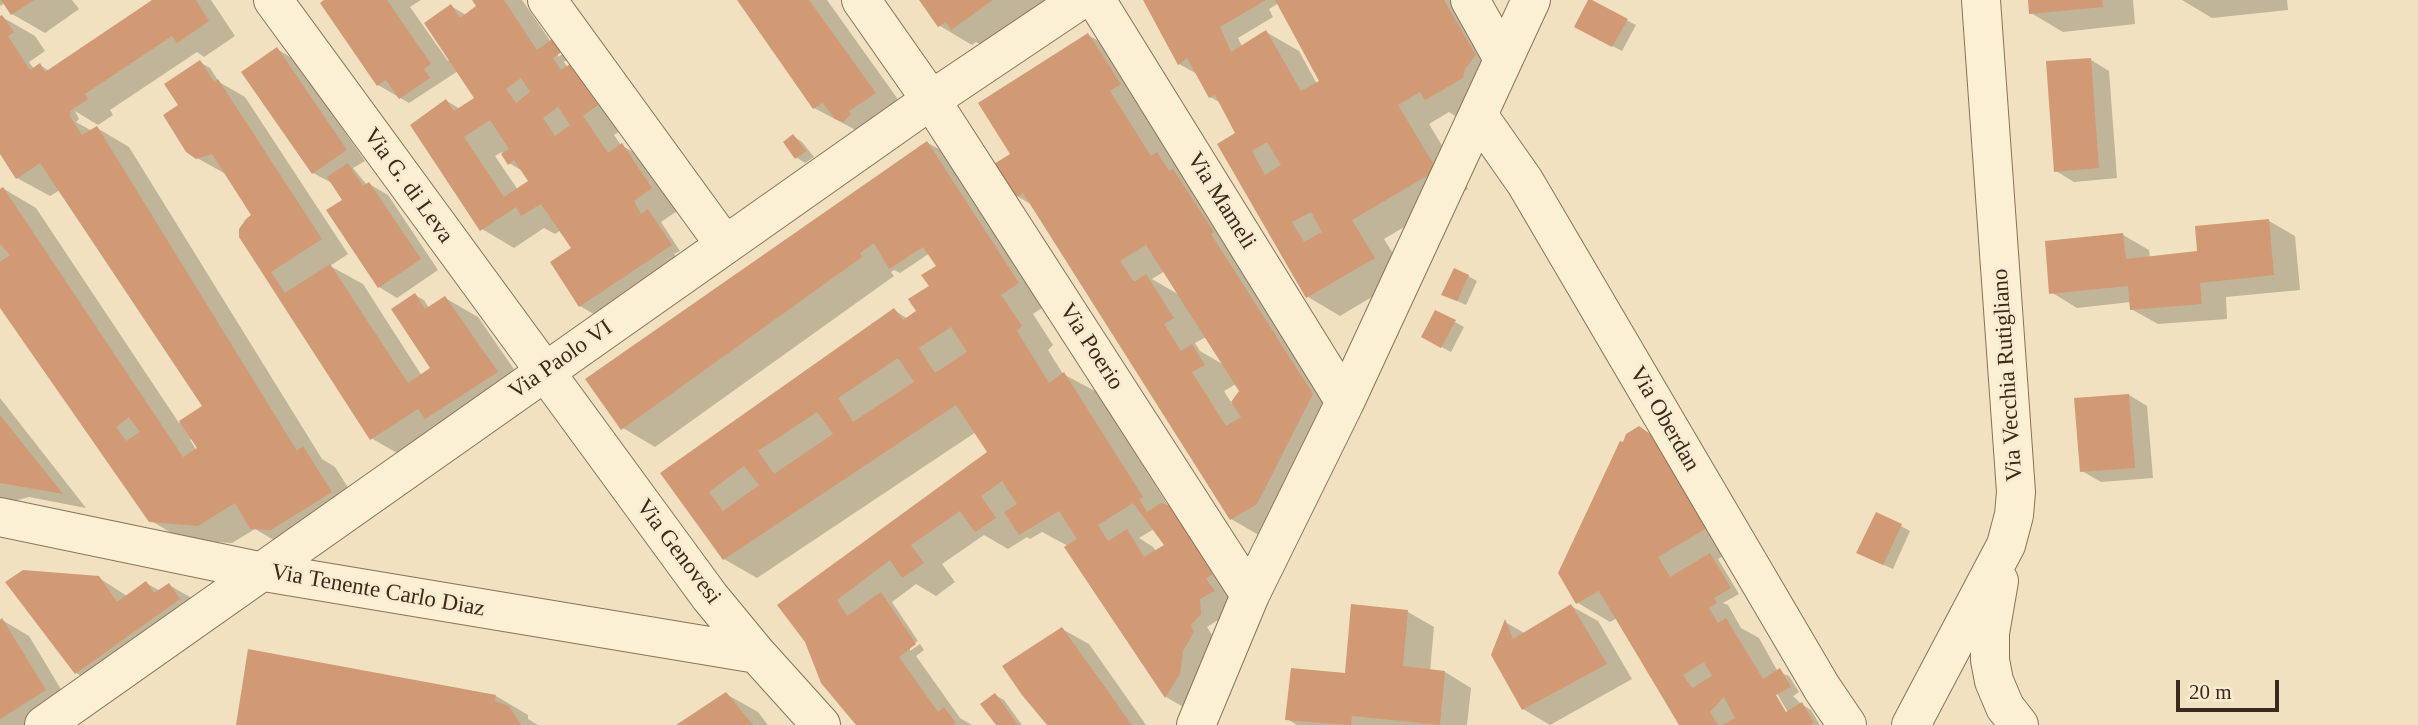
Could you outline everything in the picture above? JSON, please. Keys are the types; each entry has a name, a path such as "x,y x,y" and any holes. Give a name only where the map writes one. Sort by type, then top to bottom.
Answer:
{"street":[{"name":"Via G. di Leva","path":"273,0 544,372"},
{"path":"547,0 725,244"},
{"name":"Via Poerio","path":"861,0 931,100 1250,595"},
{"name":"Via Paolo VI","path":"44,725 725,244 1080,0"},
{"name":"Via Mameli","path":"1096,0 1345,402"},
{"path":"1470,0 1503,59"},
{"path":"1196,725 1250,595 1345,402 1531,0"},
{"name":"Via Vecchia Rutigliano","path":"1917,715 2006,545 2014,515 2016,492 1981,0"},
{"name":"Via Oberdan","path":"1478,114 1525,182 1822,688 1847,725"},
{"name":"Via Genovesi","path":"544,372 710,597 821,725"},
{"name":"Via Tenente Carlo Diaz","path":"0,517 264,572 757,654"},
{"path":"2006,545 1990,646 1994,681 2012,716"},
{"path":"1917,715 1950,676 1962,671 1973,672 1986,683 2012,716"}],"building":[{"path":"1,0 34,0 11,15"},
{"path":"152,0 196,0 209,21 177,43 172,36 85,94 88,99 70,111 69,115 82,135 97,126 297,451 303,446 332,492 271,530 250,529 235,503 198,526 149,522 0,308 0,262 10,255 0,244 0,189 3,187 183,457 197,448 179,421 202,406 40,163 16,179 0,154 0,16 2,15 14,32 8,36 30,70 40,63 45,72","holes":["129,417 140,432 126,441 116,427"]},
{"path":"324,0 387,0 431,64 424,69 430,78 399,99 386,80 377,86 320,3"},
{"path":"472,0 504,0 537,50 558,35 567,48 553,58 561,70 570,64 598,105 583,116 608,153 622,143 652,188 634,201 641,214 648,209 672,245 579,307 550,262 571,248 541,204 521,216 516,207 480,231 410,125 446,99 454,111 474,98 424,23 451,4 460,18 476,6","holes":["521,78 530,92 516,103 506,89","558,107 570,125 555,136 543,118","490,120 509,149 501,154 508,165 514,160 528,181 504,197 464,137"]},
{"path":"737,0 809,0 876,93 849,111 851,114 843,122 835,119 823,103 813,109"},
{"path":"919,0 993,0 951,30 946,22 938,27"},
{"path":"1143,0 1266,0 1220,27 1231,52 1266,30 1301,91 1319,81 1275,0 1444,0 1476,55 1465,69 1463,78 1425,100 1420,92 1398,105 1437,170 1352,220 1375,258 1306,298 1217,144 1235,133 1215,95 1209,98 1187,58 1178,65","holes":["1267,142 1281,165 1265,175 1252,151","1311,212 1322,232 1304,242 1292,222"]},
{"path":"1588,0 1628,19 1612,47 1574,27"},
{"path":"2028,0 2102,0 2103,7 2029,14"},
{"path":"1088,33 1121,84 1110,91 1151,156 1157,152 1169,171 1173,169 1313,394 1257,504 1230,520 1023,193 1015,198 994,164 1010,154 978,103","holes":["1146,245 1239,391 1231,402 1241,417 1226,426 1192,372 1205,365 1192,344 1181,351 1164,324 1174,318 1146,274 1134,282 1120,261"]},
{"path":"277,47 347,150 312,174 241,72"},
{"path":"2091,58 2099,168 2054,172 2046,61"},
{"path":"200,60 214,82 218,79 322,239 271,272 285,293 330,264 408,383 430,368 391,309 415,293 425,309 445,296 498,372 425,419 418,409 370,440 239,237 239,229 251,215 212,154 196,159 186,152 163,115 178,105 164,84"},
{"path":"793,134 806,151 795,159 783,142"},
{"path":"927,141 1019,283 1001,295 1022,326 1017,331 1049,383 1064,372 1143,497 1139,499 1147,512 1161,503 1172,506 1215,572 1206,579 1215,591 1200,599 1201,614 1191,625 1194,632 1183,651 1180,674 1165,698 1064,547 1077,539 1059,511 1019,535 1004,512 1017,504 1002,481 981,496 996,518 975,532 960,511 911,545 924,563 902,578 890,560 837,600 847,616 881,592 916,644 899,657 938,712 944,707 956,723 856,725 821,683 805,642 777,605 987,452 956,405 723,560 660,473 894,308 903,320 916,311 908,299 929,286 921,275 936,266 923,247 889,269 874,243 860,253 862,257 621,430 585,379","holes":["951,327 967,352 935,373 919,348","898,358 914,382 853,422 838,398","817,412 833,434 774,474 758,451","744,466 759,485 723,511 709,492","1133,503 1164,545 1144,557 1127,529 1108,541 1098,525"]},
{"path":"348,163 363,186 369,182 421,259 378,288 326,210 342,200 327,177"},
{"path":"2269,219 2274,275 2200,283 2202,304 2130,310 2128,286 2049,294 2045,241 2123,233 2126,259 2197,251 2195,226"},
{"path":"1454,268 1469,275 1457,301 1441,295"},
{"path":"1435,310 1456,320 1441,348 1421,337"},
{"path":"2129,394 2135,468 2080,472 2074,398"},
{"path":"0,415 63,494 0,483"},
{"path":"1639,426 1653,436 1707,528 1658,557 1670,577 1710,553 1731,588 1714,598 1717,603 1709,608 1718,623 1726,618 1763,679 1780,668 1791,687 1776,695 1786,712 1802,702 1814,723 1722,725 1735,718 1724,697 1710,712 1718,725 1679,725 1599,591 1576,604 1558,573 1620,441 1623,442 1626,434","holes":["1704,662 1712,676 1692,688 1683,675"]},
{"path":"1876,512 1902,524 1883,565 1856,553"},
{"path":"23,570 99,576 117,602 146,581 154,593 169,583 180,599 75,674 5,582"},
{"path":"1351,604 1408,610 1403,666 1445,671 1440,725 1352,716 1351,725 1285,720 1291,668 1345,673"},
{"path":"1571,604 1607,664 1522,710 1491,655 1505,619 1513,639"},
{"path":"2,618 46,690 0,719 0,620"},
{"path":"1062,627 1132,725 1047,725 1022,695 1002,666"},
{"path":"248,649 496,695 495,701 509,706 521,725 236,725"},
{"path":"726,692 753,725 676,725"},
{"path":"995,693 1018,725 996,725 980,704"}]}
